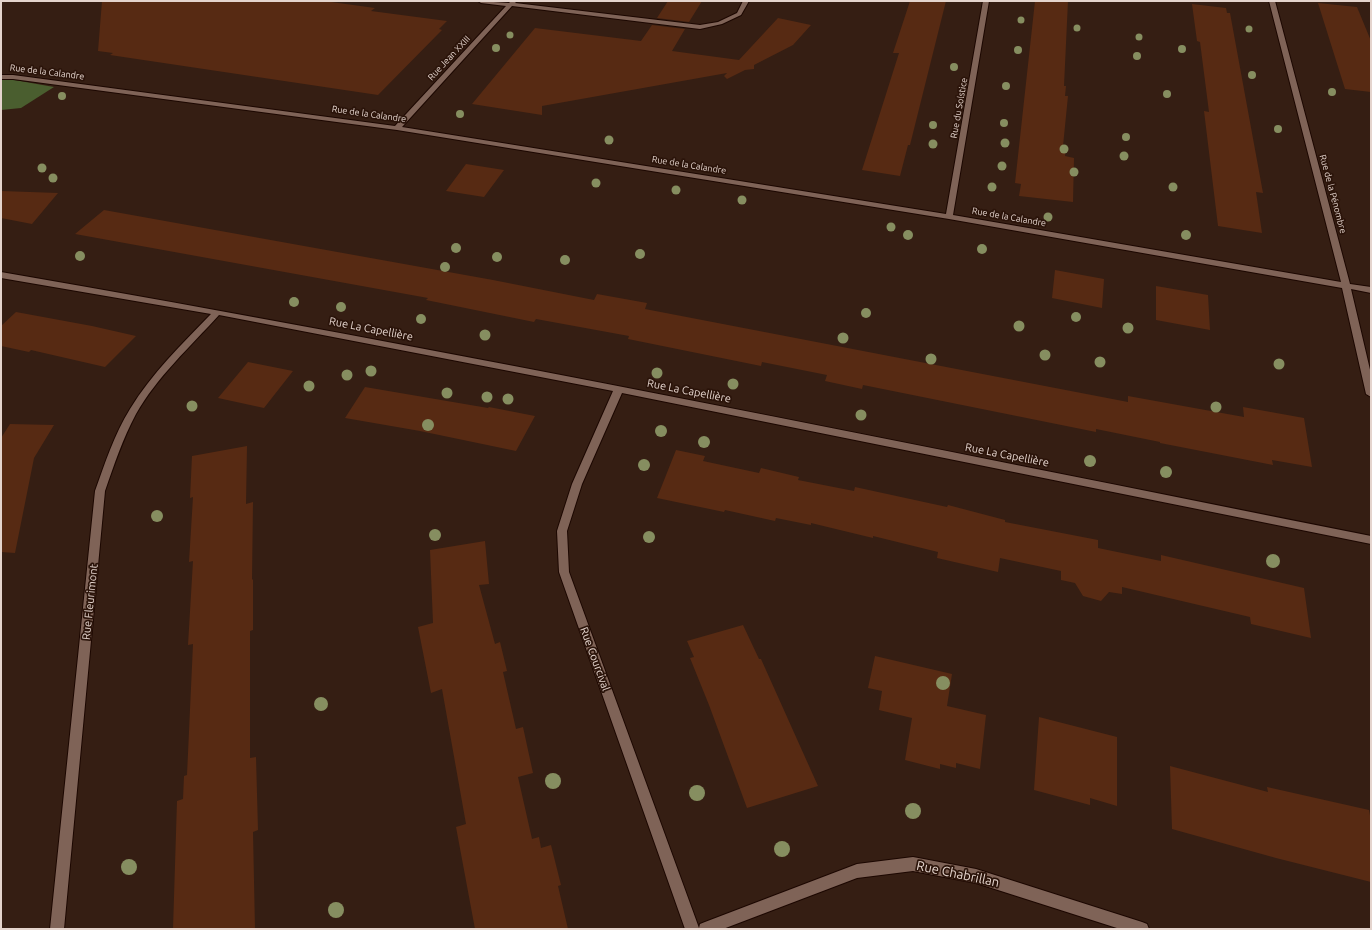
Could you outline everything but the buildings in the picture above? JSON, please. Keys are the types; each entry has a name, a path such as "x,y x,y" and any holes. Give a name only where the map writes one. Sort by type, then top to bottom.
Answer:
{"street":[{"path":"482,1 512,3 700,27 720,23 739,14 746,1"},
{"name":"Rue du Solstice","path":"949,217 986,1"},
{"name":"Rue de la Pénombre","path":"1272,1 1346,286 1371,394"},
{"name":"Rue Jean XXIII","path":"397,128 512,3"},
{"name":"Rue de la Calandre","path":"1,77 13,77 397,128 949,217 1371,290"},
{"name":"Rue La Capellière","path":"1,275 217,312 619,389 1371,540"},
{"name":"Rue Fleurimont","path":"57,929 100,491 119,438 139,401 160,375 217,312"},
{"name":"Rue Courcival","path":"619,389 577,484 562,531 564,572 692,929"},
{"name":"Rue Chabrillan","path":"705,929 857,871 913,864 976,876 1142,929"}],"green space":[{"path":"3,78 54,87 21,108 1,110 1,79"}]}
